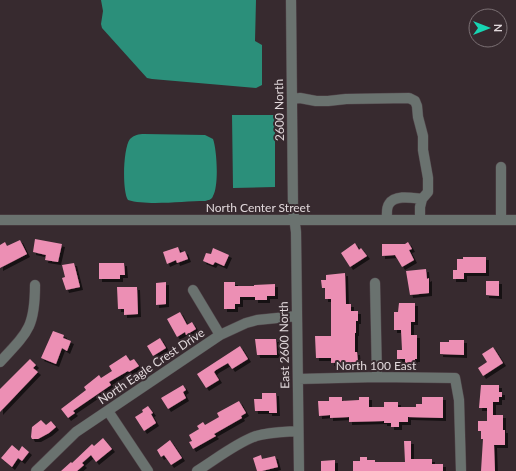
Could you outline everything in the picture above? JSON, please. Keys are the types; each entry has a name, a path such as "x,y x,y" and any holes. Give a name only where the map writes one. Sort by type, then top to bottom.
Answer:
{"street":[{"name":"2600 North","path":"291,0 294,220"},
{"path":"292,99 300,98 316,101 328,101 346,99 409,98 415,101 428,178 428,192 422,199 420,207 420,220"},
{"path":"501,167 501,220"},
{"path":"387,220 389,204 393,200 399,198 422,199"},
{"name":"North Center Street","path":"0,220 516,220"},
{"name":"East 2600 North","path":"294,220 296,232 298,471"},
{"path":"375,283 376,377"},
{"path":"0,362 23,338 29,328 35,305 35,285"},
{"path":"193,290 220,335"},
{"name":"North Eagle Crest Drive","path":"36,471 68,439 220,335 246,323 257,320 297,316"},
{"name":"North 100 East","path":"298,379 376,377 455,378 459,400 461,471"},
{"path":"108,411 148,471"},
{"path":"197,471 243,442 254,437 270,433 298,431"}],"shaded area":[{"path":"101,0 256,0 255,41 262,45 262,85 256,88 147,78 102,28 101,24 103,11"},
{"path":"232,115 275,115 275,187 233,188"},
{"path":"137,135 205,135 213,139 217,176 215,191 212,198 205,201 166,203 145,203 128,200 124,179 126,151 130,139"}],"building":[{"path":"35,239 62,244 58,262 45,260 46,255 33,252"},
{"path":"20,240 27,254 0,268 0,245 5,242 7,246"},
{"path":"408,242 412,249 409,250 414,260 402,267 395,255 382,256 382,244 405,244"},
{"path":"355,243 359,250 361,248 367,256 350,267 341,253"},
{"path":"178,247 180,253 185,251 188,259 177,263 176,260 167,264 163,252"},
{"path":"213,248 229,255 224,266 215,262 213,265 203,261 206,253 211,254"},
{"path":"463,257 486,257 486,273 464,273 464,279 453,279 453,270 457,270 457,259 463,259"},
{"path":"74,263 80,287 66,290 62,278 65,277 62,265"},
{"path":"99,263 124,263 125,275 120,275 120,279 99,279"},
{"path":"426,269 427,279 429,278 429,293 410,295 406,271"},
{"path":"345,273 346,304 351,304 351,311 358,311 358,321 356,321 355,333 355,352 357,352 358,362 331,363 331,358 316,358 315,336 331,336 331,299 325,299 325,288 322,288 321,280 326,280 326,275"},
{"path":"486,281 499,281 499,296 486,295"},
{"path":"166,282 166,304 156,305 156,283"},
{"path":"224,282 235,282 235,286 275,284 275,296 267,296 267,300 255,300 255,297 240,297 240,304 235,304 235,309 224,309"},
{"path":"117,287 137,287 138,314 124,315 124,309 118,309"},
{"path":"399,303 415,303 415,322 411,322 411,335 417,335 417,359 415,359 415,363 405,363 405,359 397,359 397,350 402,350 401,330 394,330 394,312 398,312"},
{"path":"180,312 187,325 192,322 196,329 186,335 185,332 177,337 167,319"},
{"path":"53,331 64,335 63,338 71,341 67,351 62,348 56,364 41,358"},
{"path":"160,338 166,348 153,356 147,346"},
{"path":"255,339 276,339 277,355 257,355"},
{"path":"449,340 464,340 464,355 440,354 440,342 449,342"},
{"path":"240,346 248,359 232,369 228,363 216,370 214,372 219,380 206,388 197,374"},
{"path":"493,347 503,363 483,376 478,368 487,362 482,354"},
{"path":"126,355 130,361 134,359 139,366 109,382 111,385 73,411 75,413 68,418 61,409 86,390 84,387 99,375 101,378 112,371 109,366"},
{"path":"30,359 36,365 33,368 38,372 0,412 0,389"},
{"path":"183,385 186,390 183,392 186,398 168,409 161,398"},
{"path":"481,385 499,385 499,392 502,392 502,397 499,397 499,402 493,402 493,415 503,415 503,430 505,430 505,445 494,445 495,471 481,471 483,439 481,439 481,431 478,431 478,421 487,421 487,408 479,408"},
{"path":"262,393 276,393 277,413 269,413 269,411 255,411 254,399 262,399"},
{"path":"329,397 342,397 342,401 359,400 359,397 369,397 369,407 384,407 384,402 398,402 398,407 416,407 416,404 422,404 422,397 443,397 443,418 408,417 408,422 399,422 399,427 391,427 391,423 384,423 384,421 349,422 349,417 330,418 330,415 319,416 318,401 329,401"},
{"path":"239,401 246,413 241,416 242,418 214,434 216,436 193,449 189,442 192,441 189,435 199,429 197,426 203,422 205,425 219,417 217,413"},
{"path":"148,406 153,413 151,414 156,423 144,431 135,417 143,412 142,410"},
{"path":"41,420 46,425 51,421 56,427 38,439 32,439 32,427"},
{"path":"103,438 112,449 96,462 91,455 82,463 84,465 77,471 61,471 92,444 94,446"},
{"path":"170,440 182,458 171,465 164,455 161,457 157,450"},
{"path":"404,441 411,441 411,459 432,459 432,464 443,464 443,471 353,471 353,461 360,461 360,457 367,457 367,460 375,460 375,462 405,462"},
{"path":"12,445 19,451 22,446 29,452 22,461 18,458 12,467 1,458"},
{"path":"261,455 262,459 275,456 278,467 257,471 253,458"},
{"path":"335,460 335,471 321,471 321,461"}]}
